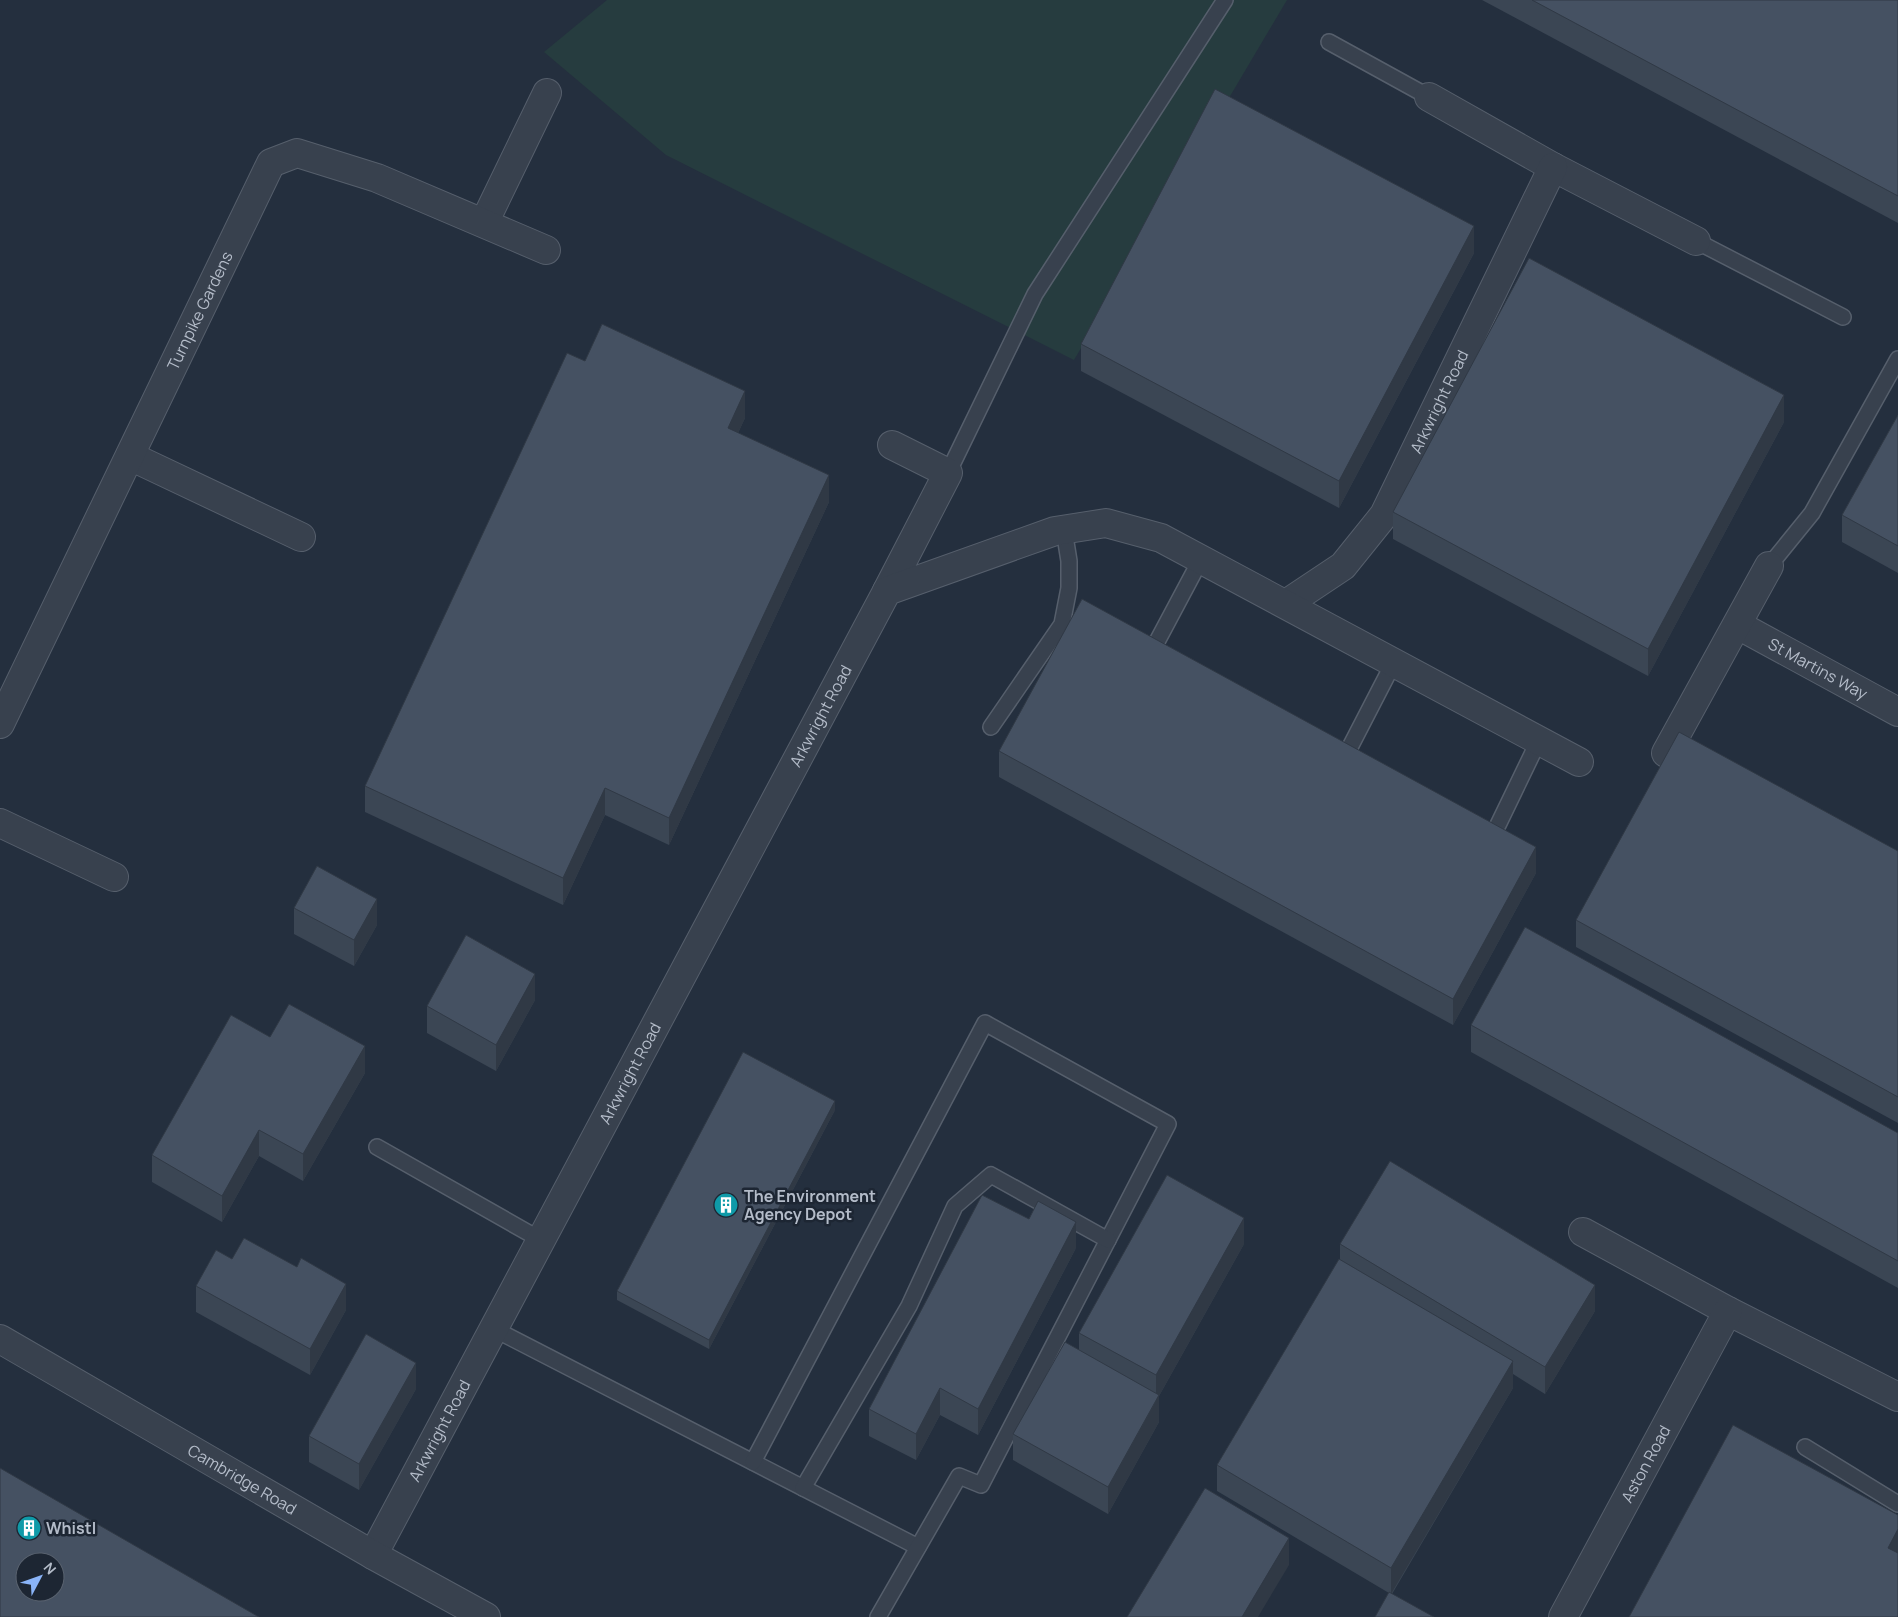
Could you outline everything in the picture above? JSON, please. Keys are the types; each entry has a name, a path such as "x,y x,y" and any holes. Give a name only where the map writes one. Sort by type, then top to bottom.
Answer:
{"street":[{"path":"484,223 547,93"},
{"path":"1429,97 1553,167 1696,241"},
{"name":"Turnpike Gardens","path":"0,724 271,163 297,153 376,178 546,250"},
{"name":"Arkwright Road","path":"1286,604 1343,566 1384,515 1553,167"},
{"path":"892,445 948,473"},
{"path":"130,456 301,537"},
{"name":"Arkwright Road","path":"373,1555 948,473"},
{"path":"887,590 1064,530 1106,523 1161,538 1579,762"},
{"path":"1666,753 1769,566"},
{"name":"St Martins Way","path":"1738,625 1898,712"},
{"path":"0,822 114,877"},
{"path":"1583,1232 1728,1311 1898,1397"},
{"name":"Aston Road","path":"1563,1617 1728,1311"},
{"name":"Cambridge Road","path":"0,1339 373,1555 486,1617"}],"lane":[{"path":"948,473 1035,294 1225,0"},
{"path":"1329,42 1429,97"},
{"path":"1696,241 1843,317"},
{"path":"1769,566 1812,513 1898,359"},
{"path":"990,727 1062,624 1069,588 1070,561 1064,530"},
{"path":"1152,651 1201,559"},
{"path":"1348,751 1394,662"},
{"path":"1498,824 1539,740"},
{"path":"753,1462 985,1023 1168,1124 981,1485 959,1476 878,1617"},
{"path":"377,1147 541,1240"},
{"path":"804,1488 909,1306 955,1206 991,1175 1108,1240"},
{"path":"494,1329 918,1547"},
{"path":"1806,1447 1898,1504"}],"green space":[{"path":"607,0 1287,0 1074,360 666,155 544,52"}],"building":[{"path":"1532,0 1898,0 1898,196"},
{"path":"1215,89 1474,226 1339,481 1081,344"},
{"path":"1529,258 1784,395 1648,649 1393,512"},
{"path":"602,324 745,391 728,428 829,475 669,818 605,788 563,878 365,786 567,353 585,361"},
{"path":"1898,415 1898,546 1842,515"},
{"path":"1082,599 1536,847 1453,999 999,751"},
{"path":"1679,732 1898,851 1898,1097 1576,920"},
{"path":"317,866 377,899 354,940 294,908"},
{"path":"1525,927 1898,1133 1898,1261 1471,1025"},
{"path":"466,935 535,974 496,1045 427,1006"},
{"path":"289,1004 365,1046 303,1154 259,1130 222,1196 152,1155 231,1015 270,1037"},
{"name":"The Environment Agency Depot","path":"743,1052 835,1101 709,1340 617,1291"},
{"path":"1390,1161 1595,1285 1545,1367 1340,1244"},
{"path":"1167,1175 1244,1218 1156,1375 1079,1333"},
{"path":"982,1195 1029,1219 1038,1201 1076,1222 978,1409 940,1388 916,1434 869,1409"},
{"path":"244,1238 297,1267 301,1258 346,1284 310,1349 196,1286 216,1250 232,1259"},
{"path":"1339,1259 1513,1361 1391,1568 1217,1465"},
{"path":"366,1334 416,1363 359,1464 309,1436"},
{"path":"1065,1342 1159,1395 1108,1487 1013,1434"},
{"path":"1733,1425 1898,1515 1898,1529 1888,1548 1898,1553 1898,1617 1629,1617"},
{"name":"Whistl","path":"0,1468 259,1617 0,1617"},
{"path":"1205,1488 1289,1538 1242,1617 1127,1617"},
{"path":"1389,1592 1434,1617 1375,1617"}],"place":[{"name":"The Environment Agency Depot","path":"726,1205"},
{"name":"Whistl","path":"29,1528"}]}
